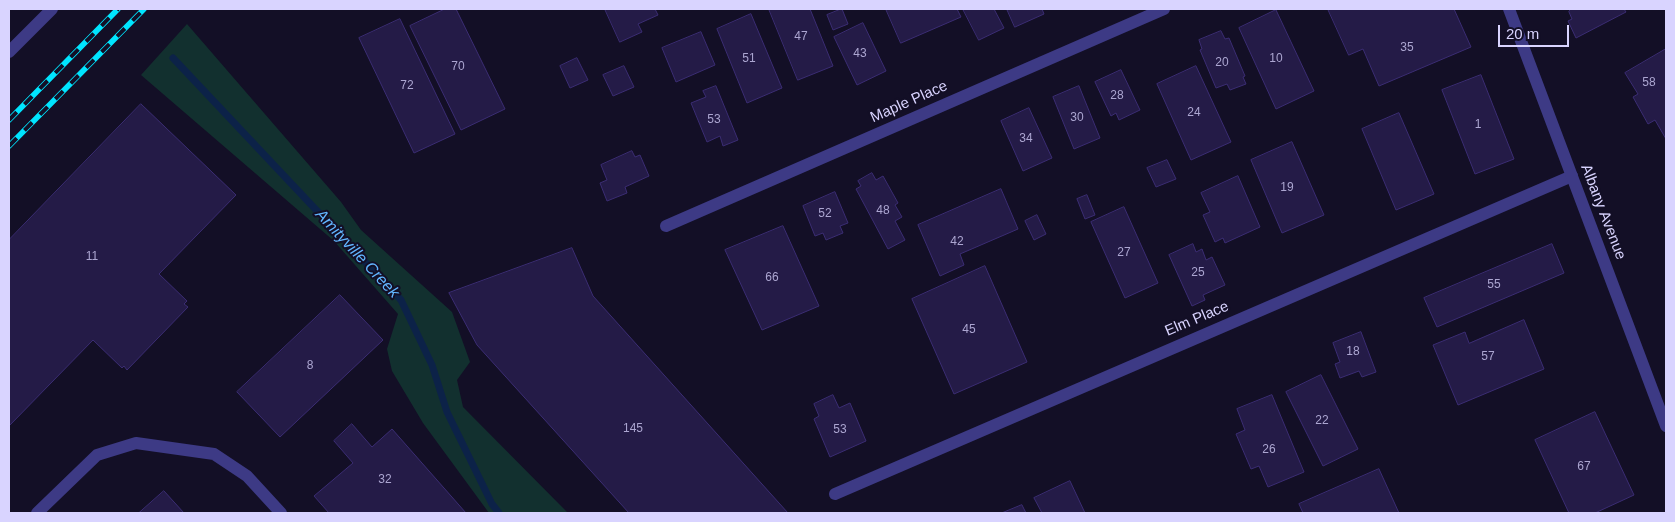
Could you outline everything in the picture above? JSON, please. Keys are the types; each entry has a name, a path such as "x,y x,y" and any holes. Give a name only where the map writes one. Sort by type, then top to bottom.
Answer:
{"street":[{"path":"9,52 52,9"},
{"name":"Maple Place","path":"666,226 1164,9"},
{"name":"Albany Avenue","path":"1509,9 1666,426"},
{"name":"Elm Place","path":"836,494 1572,176"},
{"path":"37,513 97,456 136,443 214,454 247,476 281,513"}],"green space":[{"path":"187,24 341,202 361,230 452,312 470,362 457,380 463,407 568,513 489,513 423,423 392,371 387,349 398,314 334,241 141,75"}],"building":[{"path":"445,9 456,9 505,109 461,130 410,26"},
{"path":"605,9 655,9 658,15 638,24 642,32 620,42"},
{"path":"769,9 810,9 833,66 798,80"},
{"path":"842,9 848,24 833,30 827,15"},
{"path":"886,9 957,9 961,17 901,43"},
{"path":"963,9 994,9 1004,28 979,40"},
{"path":"1007,9 1042,9 1044,14 1015,27"},
{"path":"1328,9 1454,9 1471,47 1379,86 1363,49 1349,55"},
{"path":"1571,9 1624,9 1626,12 1576,38 1568,21 1572,19 1569,12"},
{"path":"1276,10 1314,91 1276,109 1239,28"},
{"path":"751,14 782,88 747,103 717,29"},
{"path":"400,19 455,134 414,153 359,38"},
{"path":"863,23 886,71 857,85 834,37"},
{"path":"1221,31 1225,39 1229,38 1245,76 1243,77 1246,84 1230,90 1227,84 1216,88 1200,50 1202,49 1199,40"},
{"path":"701,32 715,65 676,82 662,48"},
{"path":"1666,49 1666,139 1655,120 1648,124 1633,97 1638,94 1625,73"},
{"path":"577,58 588,80 570,88 560,66"},
{"path":"624,66 634,87 613,96 603,75"},
{"path":"1196,66 1231,142 1191,160 1157,84"},
{"path":"1121,70 1140,110 1119,120 1116,113 1111,116 1095,82"},
{"path":"1481,75 1514,159 1475,174 1442,90"},
{"path":"716,86 738,140 723,146 720,136 707,142 691,103 706,97 703,91"},
{"path":"1079,86 1100,138 1074,149 1053,97"},
{"path":"141,104 236,195 159,274 187,301 184,304 188,307 127,370 124,366 122,368 93,340 9,426 9,240"},
{"path":"1029,108 1052,158 1023,171 1001,121"},
{"path":"1399,113 1434,194 1396,210 1362,129"},
{"path":"1292,142 1324,215 1282,233 1251,160"},
{"path":"632,151 635,157 640,155 649,176 625,187 627,193 607,201 600,183 607,180 601,165"},
{"path":"1167,160 1176,179 1156,187 1147,168"},
{"path":"872,173 876,180 883,176 898,203 895,205 902,217 895,221 905,240 888,249 856,189 861,186 858,181"},
{"path":"1238,176 1260,227 1225,243 1223,238 1215,242 1203,215 1210,212 1201,193"},
{"path":"1001,189 1018,229 960,254 964,265 940,276 918,225"},
{"path":"835,192 848,223 840,226 843,233 826,240 823,233 815,236 803,206"},
{"path":"1087,195 1095,215 1085,219 1077,199"},
{"path":"1124,207 1158,283 1125,298 1091,222"},
{"path":"1037,215 1046,234 1034,240 1025,221"},
{"path":"783,226 819,306 762,330 725,250"},
{"path":"1193,244 1196,252 1202,249 1206,260 1212,257 1225,285 1203,295 1205,300 1192,306 1169,255"},
{"path":"1552,244 1564,273 1437,327 1424,298"},
{"path":"572,248 593,296 788,513 629,513 477,345 449,293"},
{"path":"985,266 1027,362 954,394 912,299"},
{"path":"340,295 383,340 280,437 237,392"},
{"path":"1524,320 1544,369 1458,405 1433,345 1465,332 1469,343"},
{"path":"1361,332 1376,372 1362,377 1359,371 1340,378 1335,364 1340,362 1333,343"},
{"path":"1321,375 1358,449 1323,466 1286,392"},
{"path":"833,395 839,408 850,403 866,441 830,457 814,419 819,416 814,404"},
{"path":"1272,395 1304,472 1268,487 1259,466 1251,469 1236,434 1245,430 1237,409"},
{"path":"1595,412 1634,495 1595,513 1569,513 1535,440"},
{"path":"352,424 372,447 392,429 466,513 329,513 314,496 353,463 334,441"},
{"path":"1379,469 1399,513 1303,513 1299,504"},
{"path":"1070,481 1085,513 1042,513 1034,498"},
{"path":"164,491 184,513 139,513"},
{"path":"1022,505 1026,513 1002,513"}],"waterway":[{"name":"Amityville Creek","path":"173,58 401,300 432,365 447,412 492,504 499,513"}],"railway":[{"path":"9,120 118,9"},
{"path":"9,146 144,9"}]}
